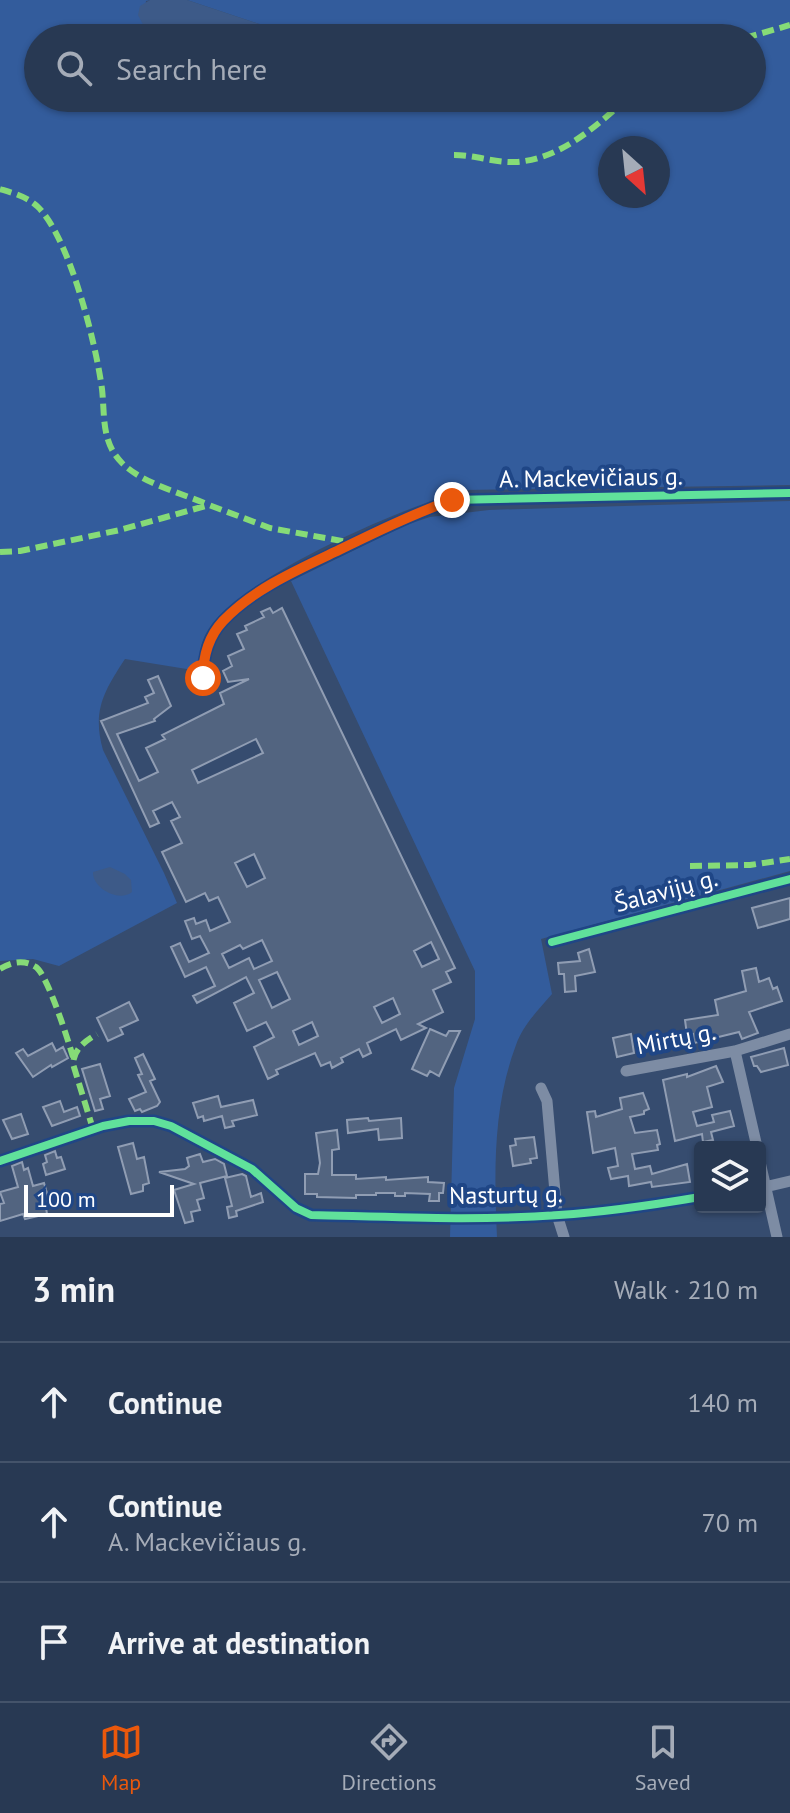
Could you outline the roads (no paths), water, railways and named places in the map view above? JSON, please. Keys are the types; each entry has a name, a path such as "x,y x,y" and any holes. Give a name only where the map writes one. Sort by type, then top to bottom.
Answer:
{"street":[{"name":"A. Mackevičiaus g.","path":"203,678 206,652 222,622 266,589 413,514 452,500 790,493"},
{"name":"Šalavijų g.","path":"552,942 790,879"},
{"name":"Mirtų g.","path":"626,1071 735,1051 790,1034"},
{"name":"Mirtų g.","path":"735,1051 756,1141"},
{"path":"541,1088 547,1101 557,1215 564,1237"},
{"name":"Nasturtų g.","path":"0,1161 103,1126 129,1121 154,1121 171,1126 252,1169 296,1208 311,1215 484,1218 557,1215 620,1210 694,1198"},
{"path":"766,1187 790,1181"},
{"path":"766,1201 777,1237"}]}
